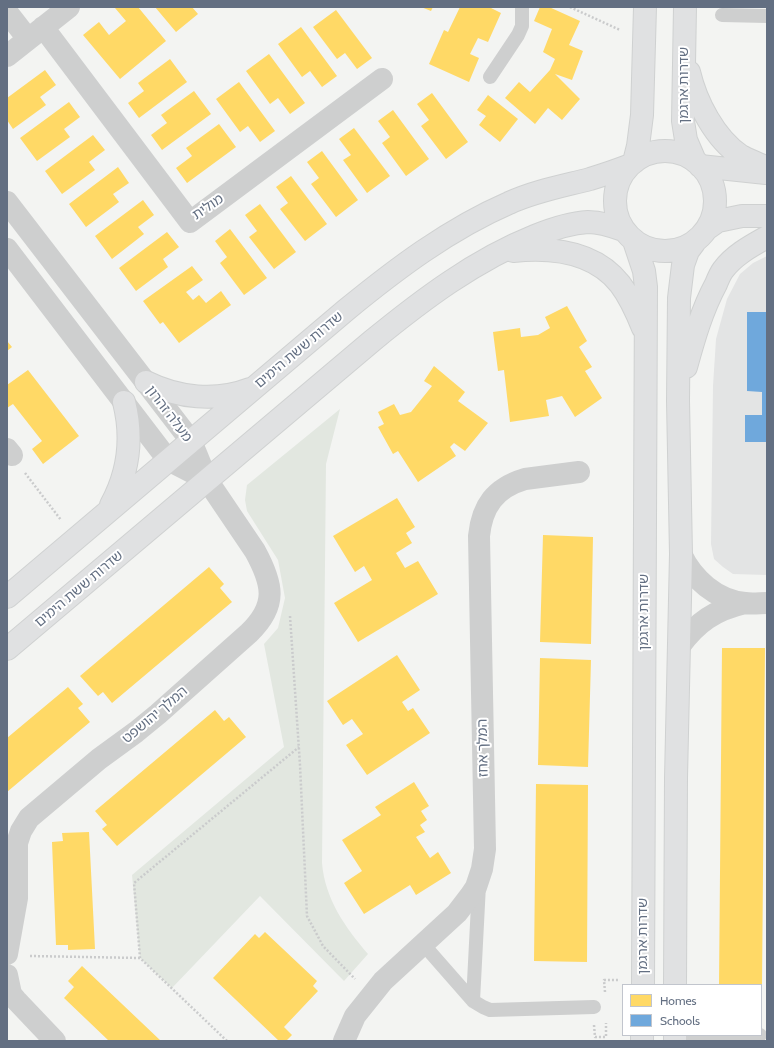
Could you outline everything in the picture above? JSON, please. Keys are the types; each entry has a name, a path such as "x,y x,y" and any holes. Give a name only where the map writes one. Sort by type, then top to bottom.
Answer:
{"main road":[{"path":"644,7 642,115 640,138 631,164 618,183 614,202 618,221 628,236 646,248 666,252 685,248 718,221 736,217 767,216"},
{"name":"שדרות ארגמן","path":"684,7 683,121 686,140 698,163"},
{"path":"684,52 690,77 698,100 709,121 723,140 741,155 767,168"},
{"path":"631,164 645,155 664,150 682,154 698,163 767,173"},
{"path":"675,984 676,786 681,554 678,401 679,290 683,265 688,251 712,220 714,210 714,190 711,181 698,163"},
{"name":"שדרות ששת הימים","path":"7,597 372,289 425,250 508,203 536,192 590,179 631,164"},
{"name":"שדרות ששת הימים","path":"7,649 397,321 448,284 500,252 549,230 576,224 597,222 610,225 628,236"},
{"name":"שדרות ארגמן","path":"628,236 641,259 645,277 643,984"},
{"path":"678,401 692,344 700,319 709,296 723,270 734,258 749,247 767,237"},
{"path":"500,252 546,249 566,251 585,257 604,268 620,284 634,307 646,335"},
{"path":"146,382 161,390 176,394 204,397 244,391 255,387"},
{"path":"108,511 118,492 128,462 129,438 124,402"}],"street":[{"path":"7,56 69,7"},
{"name":"מולית","path":"7,12 35,33 190,222 382,79"},
{"name":"מעלה זהרון","path":"7,202 191,441 207,480"},
{"name":"מעלה זהרון","path":"7,249 168,460 207,480"},
{"name":"המלך אחז","path":"344,1041 354,1016 371,995 383,981 464,904 476,887 480,878 485,849 479,544 480,525 483,514 493,497 508,485 525,479 579,472"},
{"name":"המלך יהושפט","path":"15,955 17,843 21,831 30,818 99,759 158,714 249,633 259,623 266,612 270,590 268,580 260,560 207,480"},
{"path":"681,554 690,569 707,588 724,598 745,603 767,603"},
{"path":"679,647 693,630 708,617 726,608 745,603"},
{"path":"7,975 11,994 56,1041"}],"lane":[{"path":"490,77 522,26 522,7"},
{"path":"722,15 767,16"},
{"path":"473,1001 480,878"},
{"path":"423,944 473,1001 490,1010 594,1007"}],"path":[{"path":"570,7 644,40"},
{"path":"9,452 75,539"},
{"path":"269,601 290,613 292,626 307,916 323,946 371,995"},
{"path":"227,1041 140,958 134,883 299,747"},
{"path":"15,955 140,958"}],"shaded area":[{"path":"767,256 767,575 733,574 714,559 711,544 713,386 716,339 727,299 740,274 753,263"},
{"path":"340,409 326,464 322,863 327,889 338,912 344,923 368,954 344,981 260,896 172,988 140,958 132,875 284,747 264,644 278,628 285,598 278,560 247,511 245,500 247,485"}],"building: Homes":[{"path":"138,7 166,41 120,79 83,35 99,22 109,35 126,21 115,8"},
{"path":"155,7 192,7 198,14 176,32"},
{"path":"421,7 433,7 431,11"},
{"path":"460,7 489,7 501,13 488,42 478,38 470,54 479,58 469,82 429,64 444,30 448,32"},
{"path":"540,7 549,7 580,21 569,45 583,51 572,80 555,74 580,99 562,120 548,108 535,124 505,98 519,82 530,92 550,70 555,59 543,52 552,29 534,21"},
{"path":"336,10 372,58 357,69 345,53 337,59 313,27"},
{"path":"301,27 337,76 322,87 310,71 302,77 278,44"},
{"path":"269,54 305,103 290,114 278,98 270,104 246,71"},
{"path":"170,59 187,82 139,118 128,103 144,91 138,83"},
{"path":"45,70 56,85 40,97 46,105 13,129 7,120 7,98"},
{"path":"239,82 275,131 260,142 248,126 240,132 216,99"},
{"path":"194,91 211,114 162,150 151,135 167,123 161,115"},
{"path":"432,93 468,142 446,159 421,126 429,120 417,104"},
{"path":"488,95 518,119 500,142 479,125 486,116 477,110"},
{"path":"69,102 80,117 64,129 70,137 37,161 20,138"},
{"path":"393,110 429,159 406,176 382,143 390,137 378,121"},
{"path":"219,124 236,147 187,183 176,168 192,156 186,148"},
{"path":"354,128 390,176 367,193 343,160 351,155 339,139"},
{"path":"93,135 105,150 89,162 95,170 62,194 45,171"},
{"path":"322,151 358,200 336,217 311,184 319,178 307,162"},
{"path":"118,167 129,183 113,194 119,202 86,227 69,204"},
{"path":"291,176 327,224 305,241 280,209 288,203 276,187"},
{"path":"143,200 154,215 138,227 144,234 112,259 95,236"},
{"path":"260,204 296,252 274,269 249,237 257,231 245,215"},
{"path":"230,229 267,278 244,295 220,263 227,257 215,241"},
{"path":"167,232 179,247 163,259 168,267 136,291 119,268"},
{"path":"192,266 203,280 186,292 193,300 199,295 206,303 221,291 231,305 179,343 163,322 160,324 143,301"},
{"path":"567,306 587,341 579,347 592,367 585,371 602,398 575,417 562,396 546,400 549,416 510,422 504,370 498,371 493,332 520,328 521,337 538,335 550,328 545,317"},
{"path":"7,341 12,347 7,351"},
{"path":"434,366 465,392 458,401 488,423 465,451 454,443 450,447 456,456 418,482 398,451 393,454 378,427 384,424 378,412 394,404 400,415 411,412 432,386 424,381"},
{"path":"28,370 79,436 43,464 32,449 42,441 13,404 7,408 7,385"},
{"path":"397,498 415,527 406,533 412,543 396,553 405,568 418,561 438,594 358,642 334,603 372,580 364,566 355,572 333,536"},
{"path":"543,535 593,537 591,644 540,642"},
{"path":"209,567 224,584 220,588 232,602 112,703 103,692 98,696 80,676"},
{"path":"722,648 765,648 762,985 719,984"},
{"path":"397,655 420,690 402,702 408,711 413,708 430,733 367,775 346,745 363,734 352,719 343,725 327,701"},
{"path":"540,658 591,660 588,767 538,765"},
{"path":"68,687 83,704 78,708 90,722 7,792 7,738"},
{"path":"215,710 224,721 229,717 246,737 117,846 102,829 107,825 95,811"},
{"path":"414,782 429,806 421,811 427,820 420,825 425,832 416,837 430,858 438,852 451,873 416,895 410,885 364,914 344,883 362,871 342,840 381,815 375,807"},
{"path":"536,784 588,785 587,962 534,961"},
{"path":"89,832 95,949 68,950 68,945 56,945 52,842 63,841 62,833"},
{"path":"265,932 317,981 313,986 318,991 284,1027 292,1035 286,1041 279,1041 213,978 255,934 259,938"},
{"path":"82,966 161,1041 109,1041 64,998 74,987 68,981"}],"building: Schools":[{"path":"747,312 767,312 767,442 745,442 745,415 762,415 762,392 747,391"}]}
